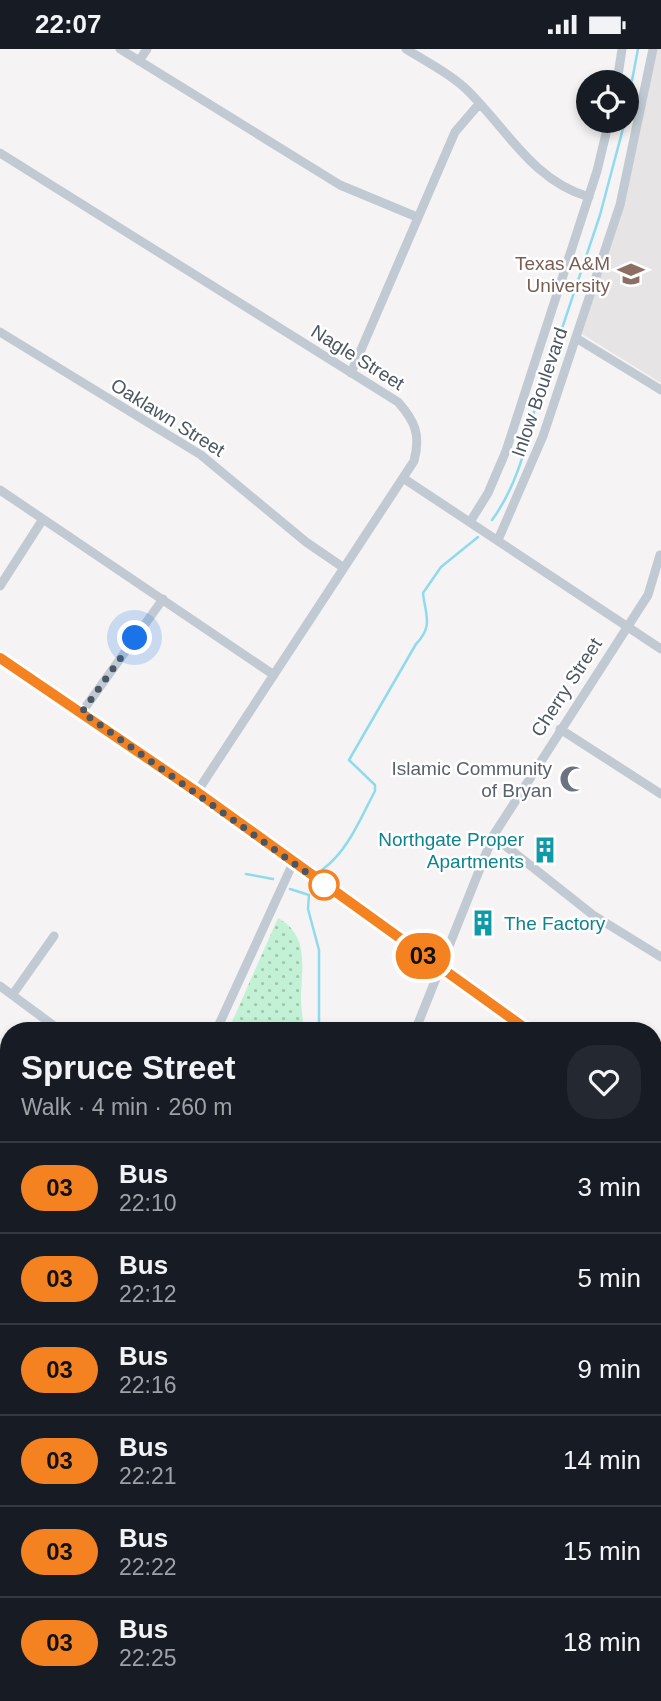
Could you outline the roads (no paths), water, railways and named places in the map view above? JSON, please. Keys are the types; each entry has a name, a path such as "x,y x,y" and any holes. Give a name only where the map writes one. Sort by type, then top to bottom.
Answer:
{"street":[{"path":"120,49 340,185 417,217"},
{"path":"139,61 147,49"},
{"path":"406,49 450,76 479,104 536,169 562,187 589,197"},
{"path":"619,70 622,49"},
{"name":"Inlow Boulevard","path":"498,540 529,474 620,205 653,49"},
{"path":"351,373 455,132 479,104"},
{"name":"Inlow Boulevard","path":"470,522 488,493 506,451 589,197 606,133"},
{"name":"Nagle Street","path":"0,153 398,402 416,426 418,443 414,461 197,792"},
{"name":"Oaklawn Street","path":"0,332 201,454 306,542 344,568"},
{"path":"576,338 661,390"},
{"path":"403,478 661,649"},
{"path":"0,490 274,675"},
{"path":"0,586 43,519"},
{"name":"Cherry Street","path":"419,1022 493,836 559,729 648,595 660,555"},
{"path":"82,712 163,599"},
{"path":"0,658 197,792 515,1022"},
{"path":"559,729 661,794"},
{"path":"493,836 593,915 661,957"},
{"path":"220,1022 293,863"},
{"path":"12,994 54,936"},
{"path":"0,986 48,1021"}],"waterway":[{"path":"634,70 638,49"},
{"path":"492,520 507,496 523,456 533,415 600,215 622,133"},
{"path":"323,869 347,843 375,791 375,785 349,760 422,638 427,625 423,593 441,567 478,537"},
{"path":"246,874 273,879"},
{"path":"290,889 309,895 308,909 319,950 319,1022"}],"place":[{"name":"Texas A&M University","path":"631,274"},
{"name":"Islamic Community of Bryan","path":"573,779"},
{"name":"Northgate Proper Apartments","path":"545,850"},
{"name":"The Factory","path":"483,923"}]}
